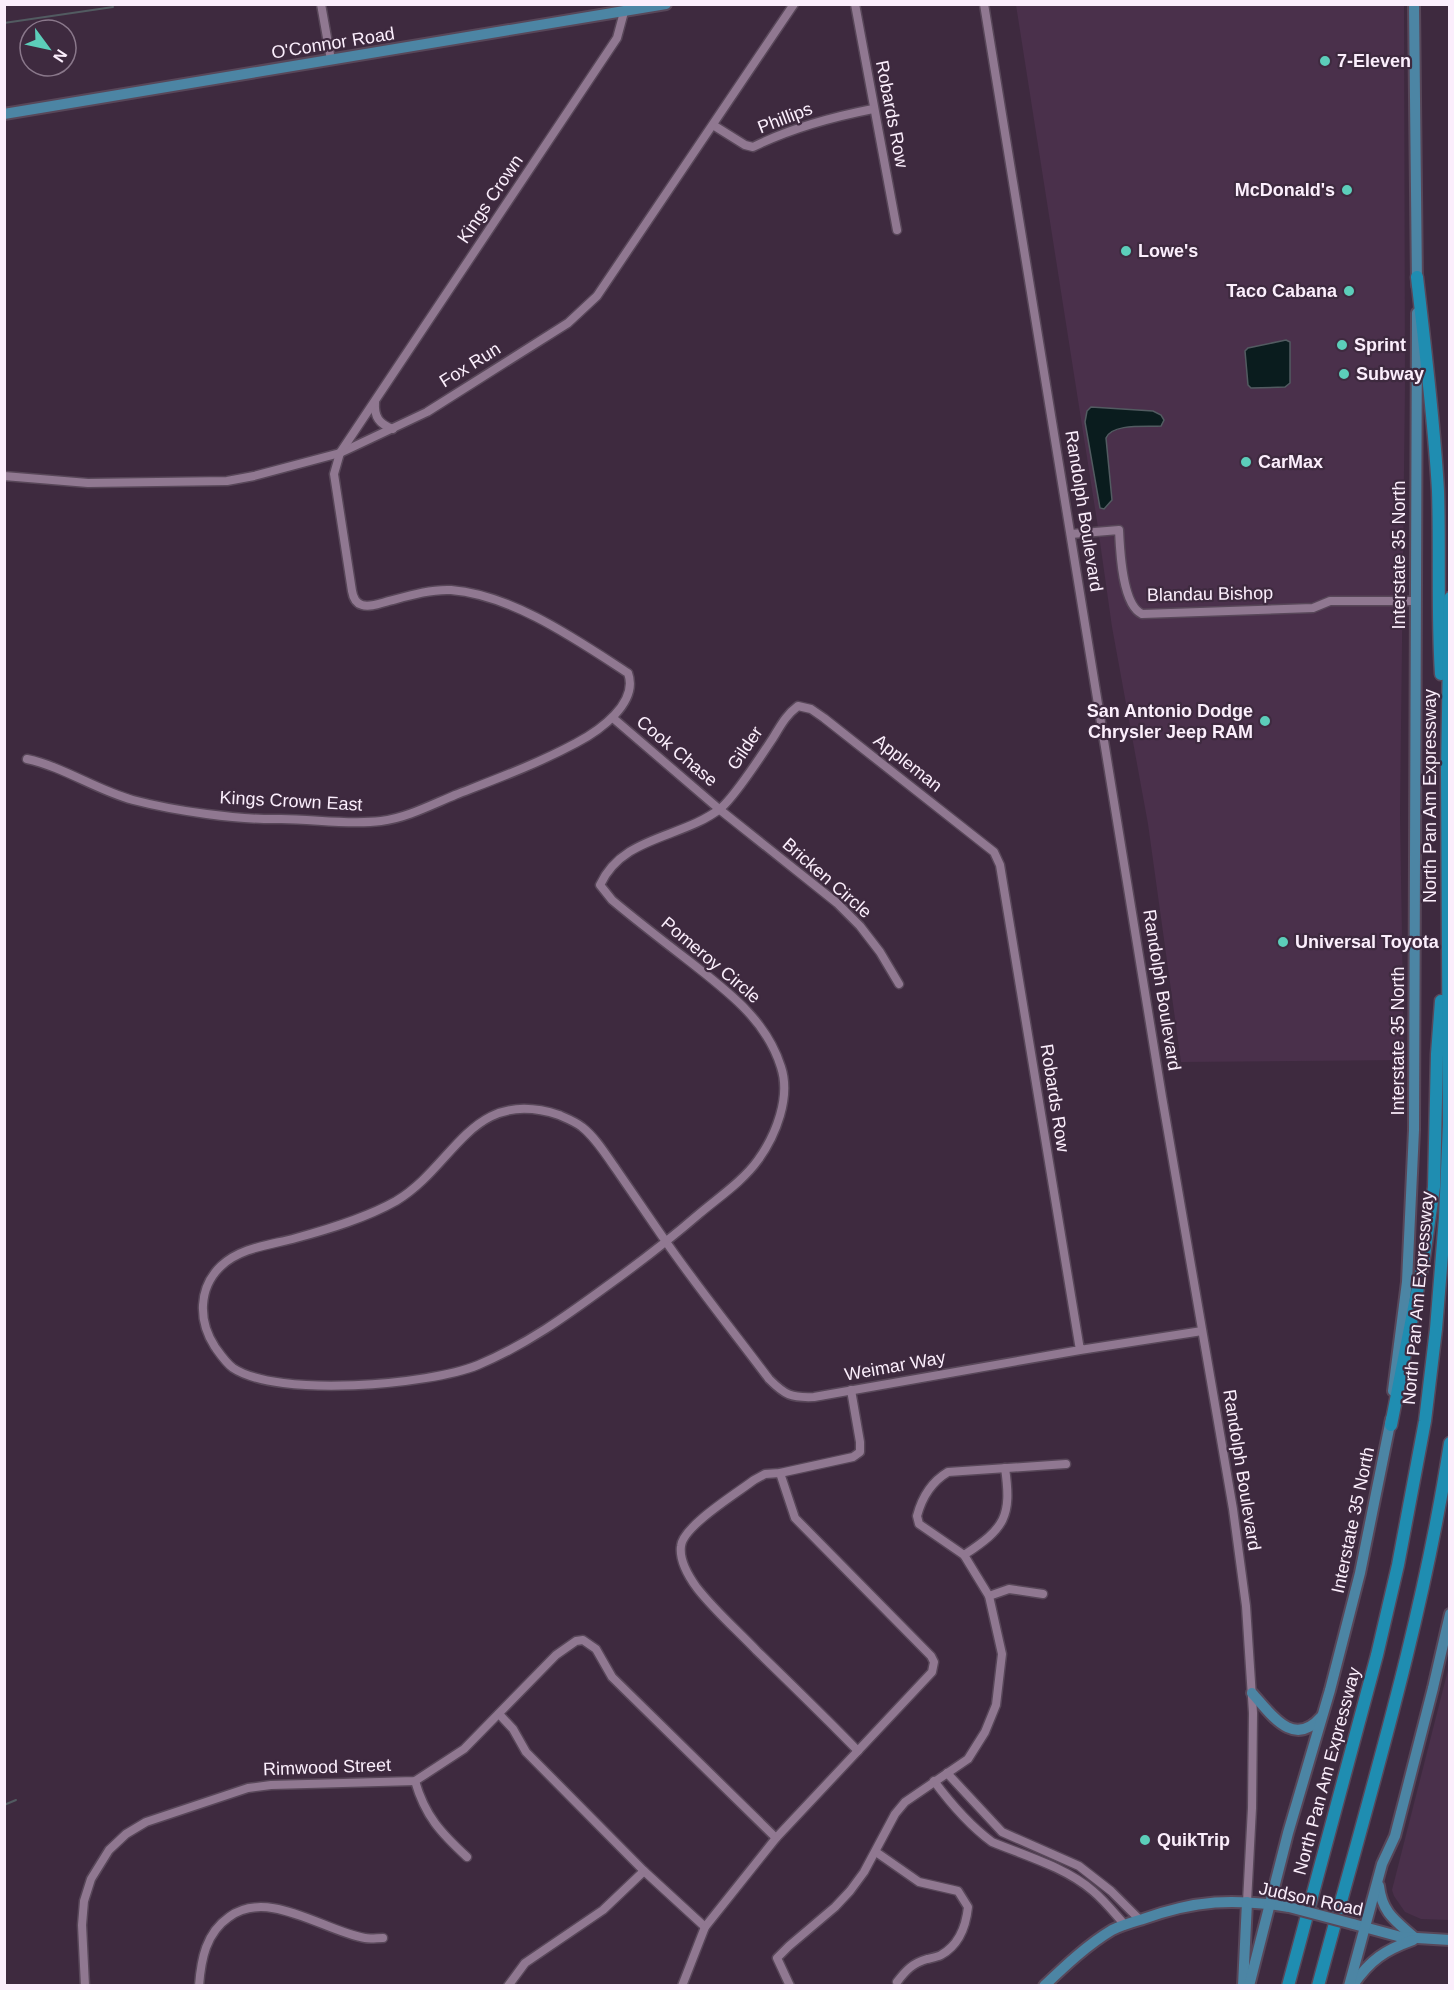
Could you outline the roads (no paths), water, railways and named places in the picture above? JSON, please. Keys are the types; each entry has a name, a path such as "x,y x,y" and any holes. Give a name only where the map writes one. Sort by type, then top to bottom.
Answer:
{"highway":[{"path":"1417,277 1436,468 1439,634 1447,771"},
{"name":"North Pan Am Expressway","path":"1288,1984 1382,1634 1398,1565 1425,1421 1436,1329 1445,1218 1449,1124 1447,771 1449,598"},
{"path":"1391,1425 1422,1268 1434,1187 1437,1054 1448,910"},
{"path":"1318,1986 1425,1577 1449,1443"}],"main road":[{"name":"Interstate 35 North","path":"1249,1986 1288,1833 1323,1714 1360,1573 1391,1425 1393,1385 1407,1282 1414,1130 1417,277 1414,4"},
{"name":"O'Connor Road","path":"4,114 663,5"},
{"path":"1351,1986 1382,1864 1395,1836 1433,1688 1449,1614"},
{"path":"1252,1693 1275,1720 1286,1728 1297,1730 1313,1726 1323,1714"},
{"path":"1351,1986 1382,1954 1417,1938 1394,1920 1381,1901 1378,1879"},
{"name":"Judson Road","path":"1044,1986 1072,1959 1112,1931 1181,1906 1224,1901 1289,1907 1401,1937 1449,1940"},
{"name":"Randolph Boulevard","path":"1243,1986 1247,1902"}],"street":[{"path":"321,4 331,60"},
{"name":"Fox Run","path":"4,476 88,483 227,481 340,453 427,412 542,340 583,310 612,276 794,4"},
{"name":"Robards Row","path":"855,4 897,230"},
{"name":"Randolph Boulevard","path":"984,4 1233,1509 1246,1606 1252,1693 1252,1808 1247,1902"},
{"name":"Kings Crown","path":"613,718 629,693 631,682 628,673 539,619 496,600 450,590 415,594 370,606 357,603 352,591 334,474 340,453 617,38 624,12"},
{"name":"Phillips","path":"713,125 745,146 753,147 801,128 843,115 873,109"},
{"path":"375,401 376,416 386,426 393,429"},
{"name":"Blandau Bishop","path":"1071,534 1119,530 1129,601 1136,611 1142,614 1313,608 1330,601 1415,601"},
{"name":"Gilder","path":"720,809 735,792 784,717 798,706"},
{"name":"Appleman","path":"798,706 811,709 824,718 994,852"},
{"name":"Kings Crown East","path":"27,759 44,763 114,794 159,806 277,820 382,821 414,812 539,762 578,742 613,718"},
{"name":"Cook Chase","path":"613,718 720,809"},
{"name":"Pomeroy Circle","path":"219,1352 232,1367 240,1371 258,1378 292,1385 368,1384 423,1378 464,1370 519,1346 557,1323 666,1242 733,1186 753,1166 774,1131 783,1092 782,1068 764,1030 740,1003 612,900 600,885 606,872 619,858 646,842 697,823 720,809"},
{"name":"Bricken Circle","path":"720,809 837,903 860,926 880,952 899,984"},
{"name":"Robards Row","path":"994,852 1000,865 1080,1350"},
{"name":"Weimar Way","path":"219,1352 206,1329 202,1300 221,1266 248,1250 315,1233 395,1201 432,1172 468,1131 498,1113 519,1110 547,1112 562,1116 582,1127 599,1145 666,1242 769,1379 783,1393 800,1398 1202,1331"},
{"path":"851,1390 860,1452 854,1457 780,1473 765,1474 754,1480 685,1534 681,1546 681,1558 696,1587 721,1615 858,1751"},
{"path":"790,1986 777,1958 850,1891 876,1852 895,1814 905,1802 968,1759 985,1732 996,1705 1002,1654 989,1596 964,1555 919,1524 916,1516 927,1493 936,1479 948,1472 1065,1464"},
{"path":"964,1555 993,1534 1007,1512 1009,1496 1005,1468"},
{"path":"682,1986 705,1927 776,1838 932,1672 934,1662 931,1656 795,1518 780,1473"},
{"path":"989,1596 1009,1589 1043,1594"},
{"path":"467,1857 435,1825 420,1799 415,1781 464,1749 568,1645 583,1640 597,1649 612,1677 776,1838"},
{"path":"499,1714 513,1729 526,1752 644,1871 705,1927"},
{"path":"947,1773 1002,1832 1079,1866 1111,1891 1140,1920"},
{"name":"Rimwood Street","path":"85,1986 82,1924 87,1890 96,1869 109,1850 136,1828 169,1814 260,1786 415,1781"},
{"path":"934,1781 954,1806 992,1842 1080,1881 1094,1892 1125,1925"},
{"path":"876,1852 919,1882 958,1891 968,1907 966,1925 951,1947 940,1956 918,1962 906,1970 897,1982"},
{"path":"508,1986 525,1963 603,1910 644,1871"},
{"path":"199,1986 201,1965 211,1936 222,1922 237,1911 258,1907 284,1910 365,1938 383,1938"}],"waterway":[{"path":"4,23 113,7"},
{"path":"4,1805 16,1800"}],"place":[{"name":"7-Eleven","path":"1325,61"},
{"name":"McDonald's","path":"1347,190"},
{"name":"Lowe's","path":"1126,251"},
{"name":"Taco Cabana","path":"1349,291"},
{"name":"Sprint","path":"1342,345"},
{"name":"Subway","path":"1344,374"},
{"name":"CarMax","path":"1246,462"},
{"name":"San Antonio Dodge Chrysler Jeep RAM","path":"1265,721"},
{"name":"Universal Toyota","path":"1283,942"},
{"name":"QuikTrip","path":"1145,1840"}]}
